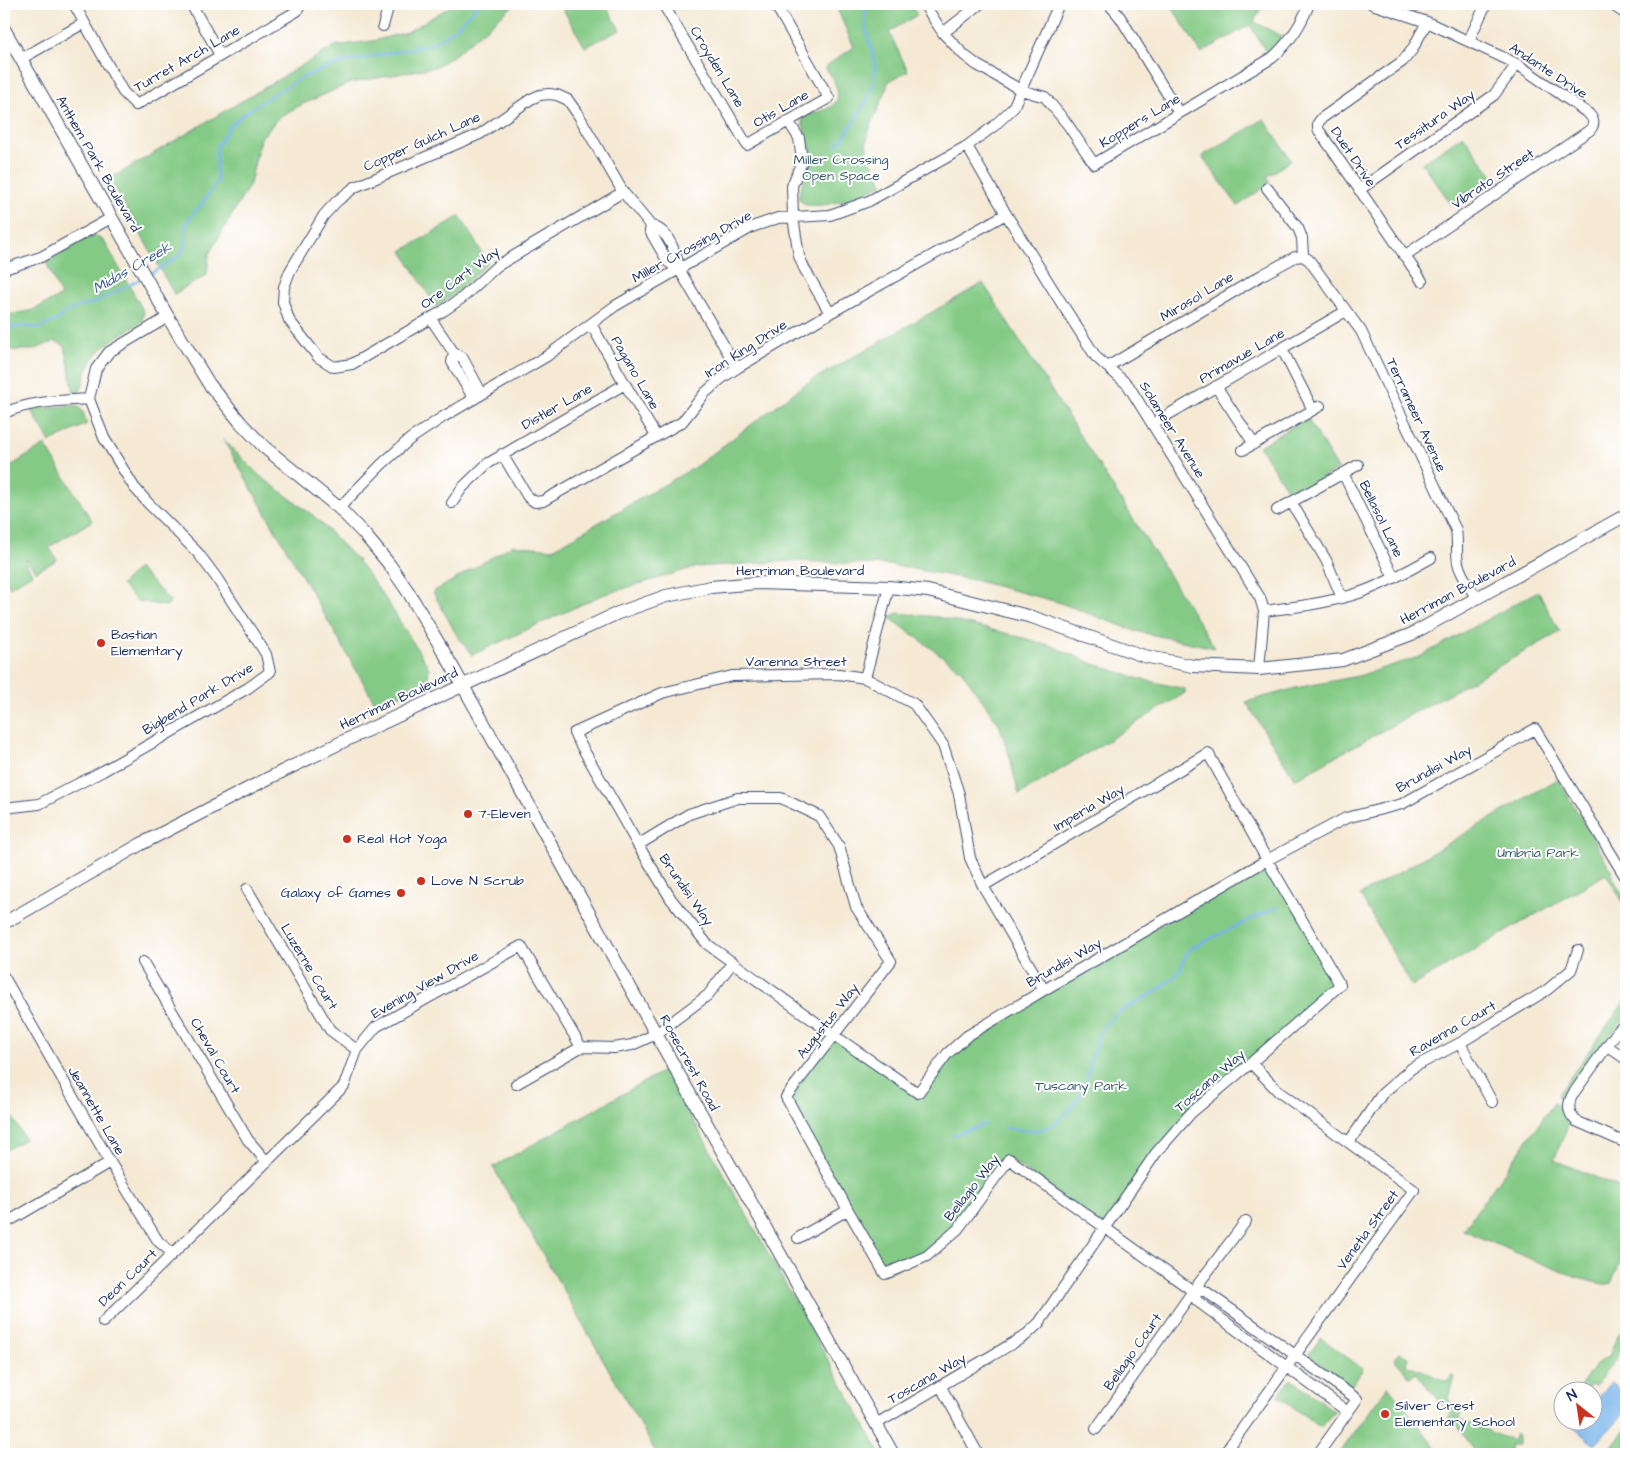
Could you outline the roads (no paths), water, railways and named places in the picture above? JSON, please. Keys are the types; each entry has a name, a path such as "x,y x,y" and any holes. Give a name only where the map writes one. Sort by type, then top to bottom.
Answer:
{"main road":[{"path":"1613,4 1626,13"},
{"name":"Anthem Park Boulevard","path":"4,28 156,297 209,384 241,423 264,447 339,508 390,564 423,615 463,686"},
{"name":"Herriman Boulevard","path":"4,923 141,844 248,788 618,613 666,596 712,587 757,583 889,587 928,591 1032,616 1144,656 1194,666 1259,669 1343,660 1412,634 1626,515"},
{"name":"Rosecrest Road","path":"463,686 656,1034 893,1454"}],"street":[{"path":"21,59 84,23 74,4"},
{"path":"191,4 220,55"},
{"name":"Turret Arch Lane","path":"84,23 123,92 136,105 297,11 301,4"},
{"path":"383,26 389,4"},
{"name":"Croyden Lane","path":"663,4 748,145"},
{"name":"Otis Lane","path":"748,145 829,98 775,4"},
{"name":"Koppers Lane","path":"924,4 943,33 964,55 1021,90 1045,96 1068,125 1094,164 1272,58 1295,33 1303,20 1309,4"},
{"path":"943,33 980,4"},
{"name":"Miller Crossing Drive","path":"339,508 382,464 410,439 478,396 533,365 616,306 679,269 752,228 778,218 830,215 870,200 967,146 994,126 1013,108 1059,4"},
{"path":"1109,4 1120,17 1179,113"},
{"name":"Andante Drive","path":"1372,4 1427,22 1517,64 1589,114 1594,122"},
{"path":"1468,40 1486,4"},
{"name":"Duet Drive","path":"1422,281 1320,134 1318,123 1322,118 1403,61 1415,46 1427,22"},
{"name":"Tessitura Way","path":"1359,190 1494,95 1517,64"},
{"name":"Copper Gulch Lane","path":"283,302 284,287 290,271 324,215 337,201 365,182 480,134 531,98 540,94 557,95 568,100 579,116 623,192 651,226 650,231 668,262 679,269 737,368"},
{"path":"788,121 799,138 802,161 792,186 793,217 799,256 830,313"},
{"name":"Vibrato Street","path":"1404,256 1587,132 1594,122"},
{"name":"Solameer Avenue","path":"967,146 1006,214 1096,357 1128,386 1260,598 1264,610 1259,669"},
{"path":"1267,188 1298,228 1302,238 1303,256"},
{"name":"Ore Cart Way","path":"283,302 289,320 318,357 326,363 338,367 352,364 431,319 462,298 497,266 623,192"},
{"name":"Iron King Drive","path":"502,454 528,497 536,502 543,501 682,422 705,393 737,368 830,313 1006,214"},
{"path":"4,269 41,257 112,218"},
{"name":"Terrameer Avenue","path":"1303,256 1309,260 1361,331 1456,530 1458,561 1462,575 1476,599"},
{"name":"Mirasol Lane","path":"1107,367 1262,275 1295,257 1303,256"},
{"name":"Primavue Lane","path":"1152,424 1346,311"},
{"path":"4,413 33,403 90,399 96,369 109,352 168,317"},
{"path":"431,319 454,353 452,362 478,396"},
{"name":"Pagano Lane","path":"591,324 656,436"},
{"path":"1243,450 1317,408 1282,349"},
{"name":"Distler Lane","path":"452,504 462,488 487,464 625,384"},
{"path":"1216,386 1254,444"},
{"name":"Bigbend Park Drive","path":"4,808 40,804 103,771 248,688 270,672 266,654 216,577 198,553 134,487 104,438 90,399"},
{"path":"1277,510 1358,465"},
{"name":"Bellasol Lane","path":"1343,473 1394,578"},
{"path":"1291,502 1326,560 1342,598"},
{"path":"1264,610 1308,605 1342,598 1394,578 1432,558"},
{"path":"865,678 889,587"},
{"name":"Varenna Street","path":"574,733 662,693 732,676 838,674 865,678 914,704 943,745 959,794 970,858 983,886 1044,990"},
{"name":"Brundisi Way","path":"574,733 671,899 707,944 834,1036 918,1093 947,1054 967,1036 1044,990 1267,860 1346,818 1402,804 1535,728 1626,878"},
{"name":"Imperia Way","path":"983,886 1208,753"},
{"name":"Toscana Way","path":"876,1424 1025,1336 1039,1324 1156,1153 1191,1113 1340,985 1267,860 1208,753"},
{"name":"Augustus Way","path":"638,845 689,814 738,798 781,798 818,816 839,846 856,907 891,961 786,1097"},
{"name":"Luzerne Court","path":"247,889 330,1030 357,1050"},
{"name":"Evening View Drive","path":"172,1253 344,1086 357,1050 376,1027 521,946 581,1047"},
{"name":"Ravenna Court","path":"1349,1142 1382,1094 1412,1068 1460,1043 1547,990 1571,970 1578,950"},
{"name":"Cheval Court","path":"143,962 248,1140 267,1162"},
{"path":"516,1084 581,1047 614,1048 632,1045 656,1034 708,994 733,962"},
{"name":"Jeannette Lane","path":"4,977 110,1162 158,1241 172,1253"},
{"path":"1626,1022 1568,1102 1569,1109 1580,1124 1626,1143"},
{"path":"1460,1043 1492,1102"},
{"path":"1607,1046 1626,1059"},
{"name":"Venetia Street","path":"1224,1454 1414,1190 1279,1092 1251,1063"},
{"name":"Bellagio Way","path":"786,1097 885,1274 927,1256 958,1228 1008,1159 1193,1291 1197,1301 1348,1412 1357,1399 1204,1291 1193,1291"},
{"path":"4,1224 110,1162"},
{"path":"798,1238 848,1210"},
{"name":"Bellagio Court","path":"1096,1429 1193,1291 1246,1221"},
{"name":"Deon Court","path":"102,1322 172,1253"},
{"path":"940,1387 978,1454"},
{"path":"1318,1454 1348,1412"}],"water":[{"path":"1611,1382 1626,1396 1626,1411 1595,1445 1578,1430 1602,1430 1602,1392"}],"waterway":[{"name":"Midas Creek","path":"149,275 179,256 185,246 187,238 185,226 217,182 216,148 230,126 242,115 275,93 302,78 332,65 428,45 456,28 479,4"},
{"path":"838,145 862,109 874,79 874,60 865,20 868,4"},
{"name":"Midas Creek","path":"4,329 21,326 39,328 57,320 75,308 94,303 142,278"},
{"path":"1006,1128 1036,1131 1056,1123 1070,1110 1081,1093 1096,1041 1108,1022 1124,1009 1151,995 1174,977 1179,972 1186,955 1193,947 1277,907"},
{"path":"953,1135 986,1124"}],"place":[{"name":"Bastian Elementary","path":"101,643"},
{"name":"7-Eleven","path":"468,814"},
{"name":"Real Hot Yoga","path":"347,839"},
{"name":"Love N Scrub","path":"421,881"},
{"name":"Galaxy of Games","path":"401,893"},
{"name":"Silver Crest Elementary School","path":"1385,1414"}],"park label":[{"name":"Miller Crossing Open Space","path":"841,168"},
{"name":"Umbria Park","path":"1538,853"},
{"name":"Tuscany Park","path":"1081,1086"}]}
